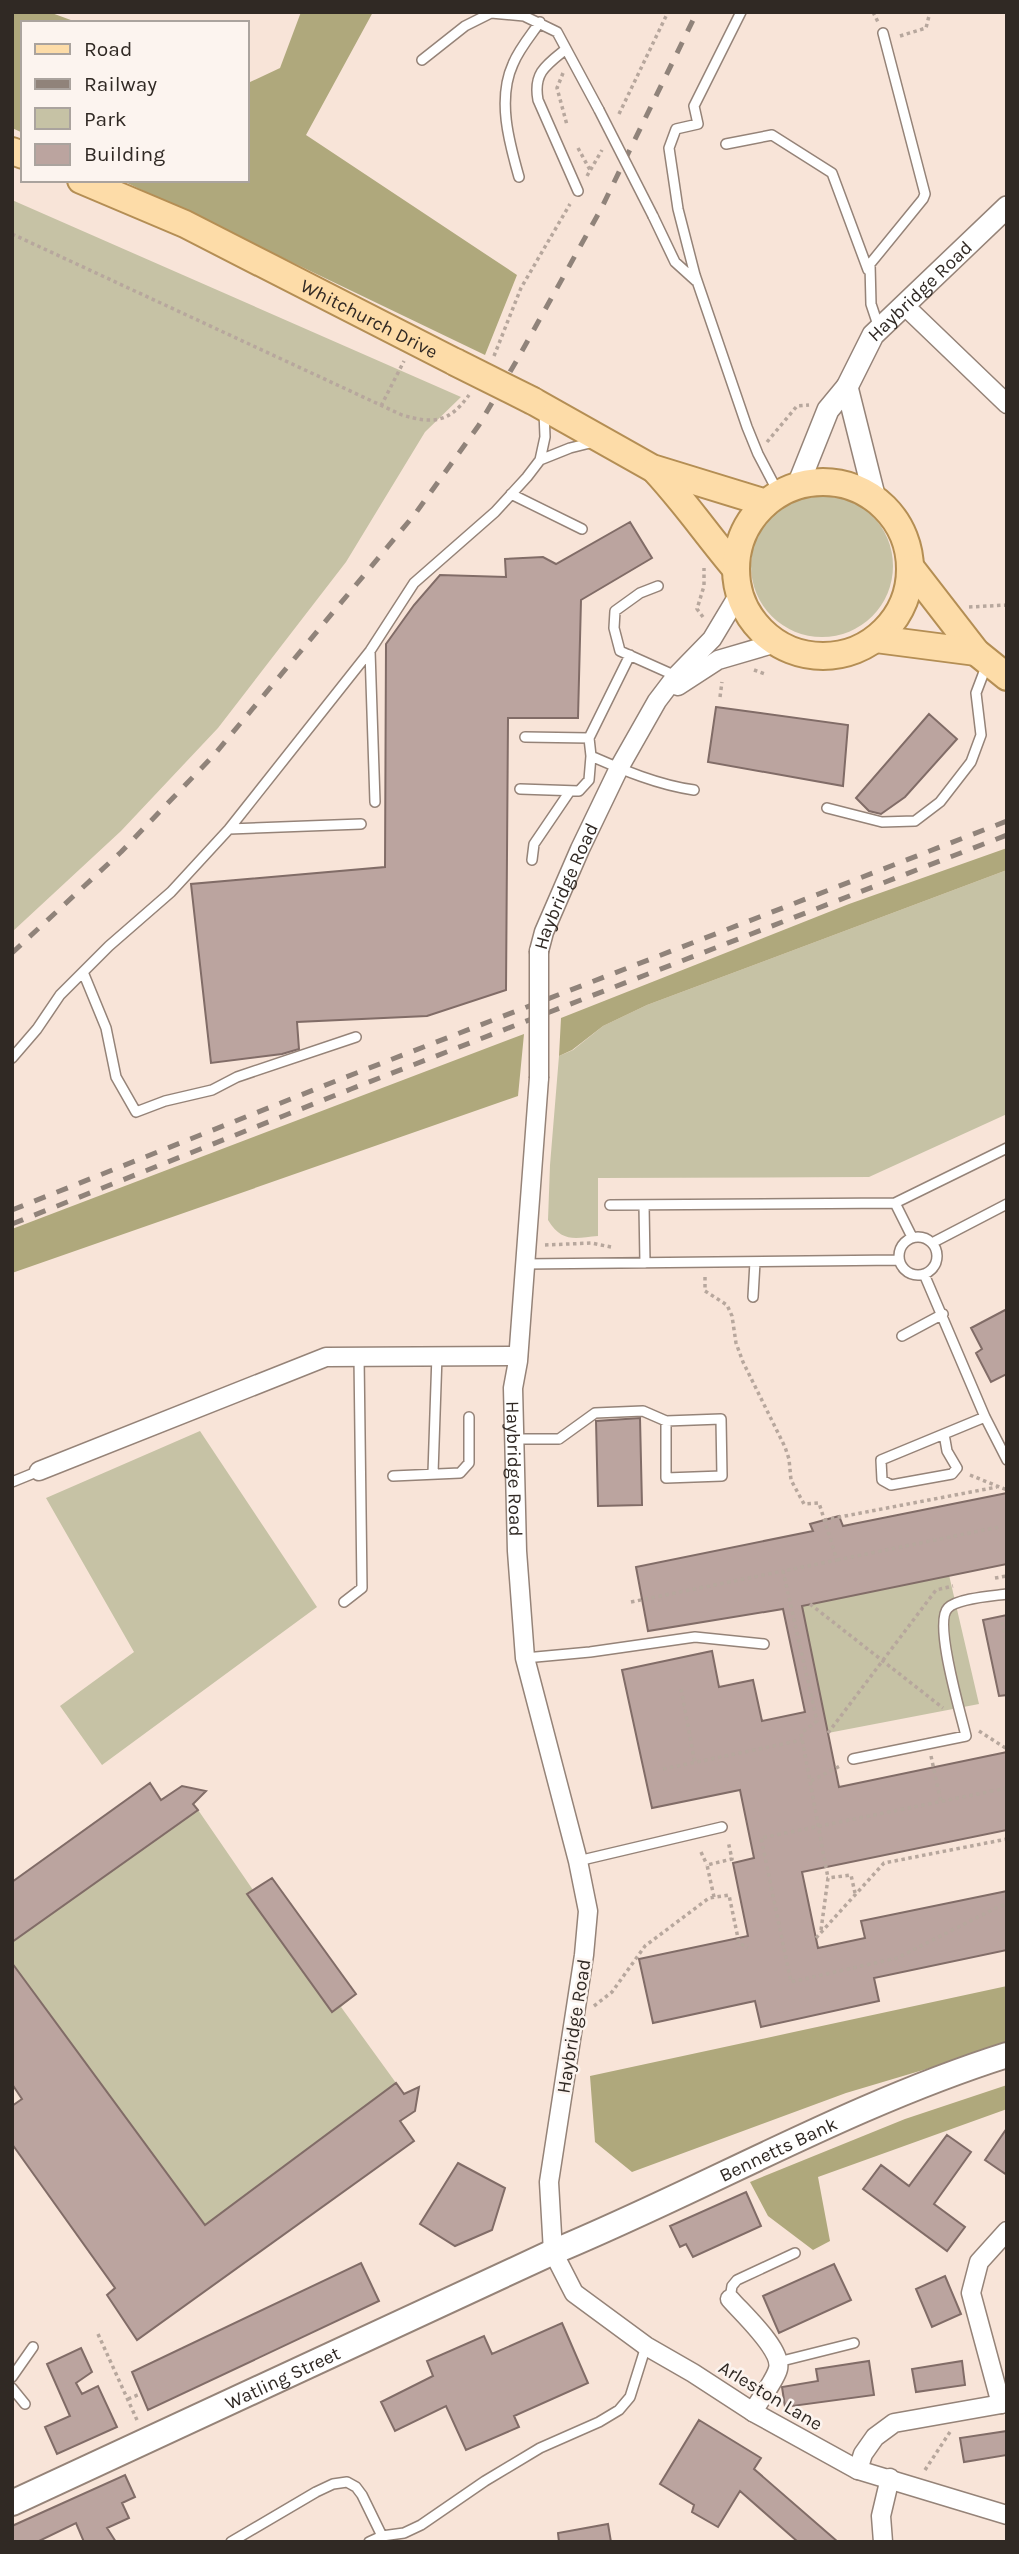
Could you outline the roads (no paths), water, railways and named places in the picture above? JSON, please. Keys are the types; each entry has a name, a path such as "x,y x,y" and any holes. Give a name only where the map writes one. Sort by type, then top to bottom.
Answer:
{"main road":[{"name":"Whitchurch Drive","path":"86,182 185,224 539,404 652,468 781,494"},
{"name":"Whitchurch Drive","path":"652,468 684,501 738,581"},
{"path":"825,482 852,487 875,499 894,517 907,544 911,568 907,595 895,619 876,639 842,654 803,654 776,643 754,622 738,581 744,533 781,494 825,482"},
{"path":"911,568 990,664"},
{"path":"876,639 990,664"},
{"name":"Bennetts Bank","path":"553,2252 620,2225 793,2140 951,2072 1007,2055"},
{"name":"Watling Street","path":"12,2503 553,2252"}],"street":[{"name":"Haybridge Road","path":"781,494 828,410 847,387 879,328 1007,207"},
{"path":"905,306 1007,404"},
{"path":"847,387 875,499"},
{"name":"Haybridge Road","path":"553,2252 548,2182 584,1955 588,1911 578,1860 525,1658 517,1551 513,1388 518,1358 539,1079 538,951 570,873 619,768 657,701 712,639 738,581"},
{"path":"657,701 718,660 776,643"},
{"path":"39,1471 326,1357 437,1355 518,1358"},
{"path":"858,2470 863,2455 875,2437 894,2423 1004,2403 971,2293 979,2262 1007,2231"},
{"name":"Arleston Lane","path":"553,2252 574,2294 646,2346 694,2373 753,2412 858,2470 1007,2515"},
{"path":"730,2299 772,2347 778,2362 778,2369 753,2412"},
{"path":"883,2542 881,2516 890,2478"}],"lane":[{"path":"741,12 694,106 698,124 676,129 669,148 678,209 697,282 747,427 758,454 781,494"},
{"path":"422,60 465,26 491,13 524,16 557,32 675,262 697,282"},
{"path":"519,177 511,151 505,100 512,64 540,22"},
{"path":"879,328 871,304 870,264 925,194 884,37"},
{"path":"566,49 546,65 537,79 536,87 538,100 578,191"},
{"path":"726,144 772,135 832,173 869,275"},
{"path":"539,404 545,437 540,460"},
{"path":"12,1058 31,1037 60,995 171,892 229,829 370,651 414,583 495,512 540,460 570,448 601,441"},
{"path":"511,494 582,529"},
{"path":"657,586 640,593 615,611 614,628 620,651 676,677"},
{"path":"370,651 375,802"},
{"path":"520,789 579,791 589,780 589,738 630,655"},
{"path":"827,808 882,822 915,821 940,802 971,762 981,735 976,692 990,664"},
{"path":"525,737 589,738"},
{"path":"591,756 677,788 694,790"},
{"path":"532,860 534,844 570,791"},
{"path":"229,829 361,824"},
{"path":"83,972 106,1028 116,1077 136,1112 165,1101 212,1090 237,1077 356,1037"},
{"path":"610,1205 895,1203 1007,1148"},
{"path":"895,1203 912,1237"},
{"path":"932,1243 1007,1204"},
{"path":"644,1205 645,1263"},
{"path":"912,1237 924,1238 932,1243 937,1258 932,1269 924,1274 908,1273 899,1260 902,1245 912,1237"},
{"path":"524,1264 899,1260"},
{"path":"754,1297 755,1262"},
{"path":"924,1274 985,1417 1007,1460"},
{"path":"902,1336 943,1314"},
{"path":"433,1473 437,1355"},
{"path":"344,1602 362,1588 359,1357"},
{"path":"516,1437 559,1439 595,1413 643,1411 666,1421 721,1419 722,1476 666,1478 666,1421"},
{"path":"393,1476 460,1473 470,1463 470,1417"},
{"path":"944,1434 947,1451 957,1468 952,1474 891,1485 883,1480 881,1461 944,1434 985,1417"},
{"path":"12,1482 39,1471"},
{"path":"853,1759 966,1736 943,1637 943,1617 949,1607 964,1601 1007,1594"},
{"path":"525,1658 695,1637 764,1644"},
{"path":"578,1860 722,1826"},
{"path":"730,2299 732,2286 737,2280 795,2253"},
{"path":"778,2362 854,2343"},
{"path":"369,2542 382,2536 404,2533 421,2525 485,2481 529,2455 620,2410 630,2396 646,2346"},
{"path":"12,2377 33,2347"},
{"path":"12,2388 25,2404"},
{"path":"231,2542 316,2492 332,2484 346,2482 356,2487 362,2495 382,2536"}],"railway":[{"path":"12,953 121,852 214,755 415,514 479,425 517,360 601,209 697,12"},
{"path":"12,1210 346,1077 1007,821"},
{"path":"12,1224 351,1089 1007,835"}]}
